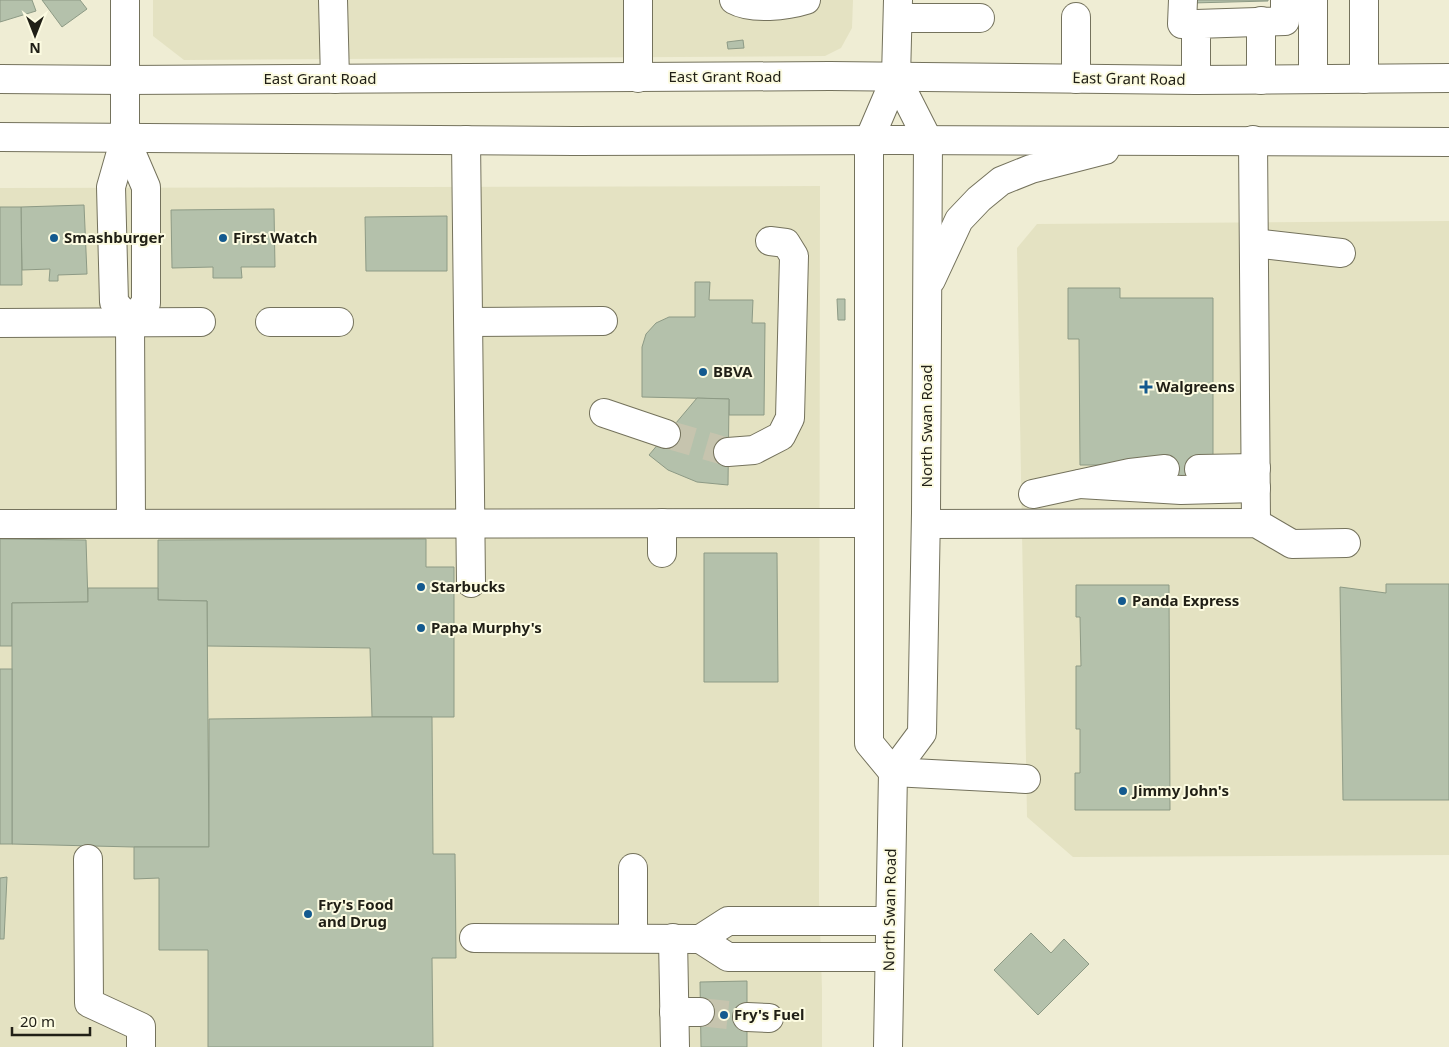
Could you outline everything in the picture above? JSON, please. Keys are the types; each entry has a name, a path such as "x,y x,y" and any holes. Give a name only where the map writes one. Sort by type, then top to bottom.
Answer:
{"main road":[{"path":"125,0 125,138 111,187 114,302 130,321 131,523"},
{"path":"333,0 335,79"},
{"path":"638,0 638,78"},
{"path":"734,0 760,6 793,5 806,0"},
{"path":"1182,0 1182,24 1285,21 1285,0"},
{"path":"1313,0 1313,79"},
{"path":"1364,0 1364,79"},
{"path":"898,9 980,18"},
{"name":"North Swan Road","path":"893,772 869,743 869,140 896,77 898,9"},
{"path":"1076,17 1076,78"},
{"path":"1261,21 1261,80"},
{"path":"1196,24 1196,80"},
{"name":"East Grant Road","path":"0,79 896,77 1261,80 1449,78"},
{"name":"North Swan Road","path":"888,1047 893,772 922,733 928,288 928,140 896,77"},
{"path":"0,137 574,141 1253,140 1449,142"},
{"path":"466,140 471,583"},
{"path":"928,288 959,220 978,199 1001,181 1031,169 1142,140"},
{"path":"1253,140 1256,523"},
{"path":"728,452 754,450 781,436 790,418 794,256 786,244 770,241"},
{"path":"1254,243 1341,252"},
{"path":"469,322 603,321"},
{"path":"0,323 201,322"},
{"path":"270,322 339,322"},
{"path":"604,413 666,434"},
{"path":"1033,494 1130,473 1166,469"},
{"path":"1199,469 1256,478"},
{"path":"1080,484 1181,490 1256,478"},
{"path":"662,523 662,553"},
{"path":"0,524 869,523"},
{"path":"926,524 1256,523 1292,544 1346,543"},
{"path":"893,772 1026,779"},
{"path":"88,859 89,1003 141,1027 141,1047"},
{"path":"632,868 632,938"},
{"path":"700,939 728,921 890,921"},
{"path":"474,938 700,939 728,956 889,957"},
{"path":"673,938 687,1012 675,1047"}],"shaded area":[{"path":"153,0 853,0 852,28 841,48 825,56 184,60 153,36"},
{"path":"820,186 819,900 822,1047 0,1047 0,188"},
{"path":"1449,221 1449,855 1073,857 1027,817 1017,248 1037,224"}],"building":[{"path":"0,0 32,0 36,11 0,22"},
{"path":"42,0 80,0 87,9 62,27"},
{"path":"1192,0 1268,0 1268,1 1192,3"},
{"path":"743,40 744,48 728,49 727,42"},
{"name":"Smashburger","path":"84,205 87,274 58,275 58,281 49,281 50,269 22,270 21,207"},
{"path":"0,207 21,207 22,285 0,285"},
{"name":"First Watch","path":"274,209 275,267 241,267 242,278 213,278 213,267 172,268 171,210"},
{"path":"447,216 447,271 366,271 365,217"},
{"name":"BBVA","path":"695,282 710,282 709,300 753,300 752,323 765,323 764,415 729,415 729,399 642,397 642,347 646,334 656,323 669,317 695,317"},
{"name":"Walgreens","path":"1068,288 1120,288 1120,298 1213,298 1213,465 1199,484 1165,484 1165,465 1080,465 1079,339 1068,339"},
{"path":"837,299 845,299 845,320 838,320"},
{"path":"697,398 729,399 728,485 697,482 668,470 649,455"},
{"path":"0,539 86,540 88,602 12,603 12,646 0,646"},
{"path":"426,539 426,567 454,567 454,717 372,717 370,648 207,646 207,601 158,600 158,540"},
{"path":"704,553 777,553 778,682 704,682"},
{"path":"1386,584 1449,584 1449,800 1343,800 1340,587 1386,593"},
{"path":"1076,585 1169,585 1170,810 1075,810 1075,773 1080,773 1080,729 1076,729 1076,666 1081,666 1080,617 1076,617"},
{"path":"88,588 158,588 158,600 207,601 209,847 12,844 12,603 88,602"},
{"path":"0,669 12,669 12,844 0,844"},
{"name":"Fry's Food and Drug","path":"432,717 433,854 455,854 456,958 432,958 433,1047 208,1047 208,950 159,950 159,878 134,879 134,847 209,847 209,719"},
{"path":"7,877 4,939 0,939 0,878"},
{"path":"1031,933 1051,953 1064,939 1089,964 1038,1015 994,970"},
{"name":"Fry's Fuel","path":"747,981 747,1047 701,1047 700,982"}],"tunnel":[{"path":"666,434 728,452"},
{"path":"700,1012 747,1017"}],"place":[{"name":"Smashburger","path":"54,238"},
{"name":"First Watch","path":"223,238"},
{"name":"BBVA","path":"703,372"},
{"name":"Walgreens","path":"1146,387"},
{"name":"Starbucks","path":"421,587"},
{"name":"Panda Express","path":"1122,601"},
{"name":"Papa Murphy's","path":"421,628"},
{"name":"Jimmy John's","path":"1123,791"},
{"name":"Fry's Food and Drug","path":"308,914"},
{"name":"Fry's Fuel","path":"724,1015"}]}
